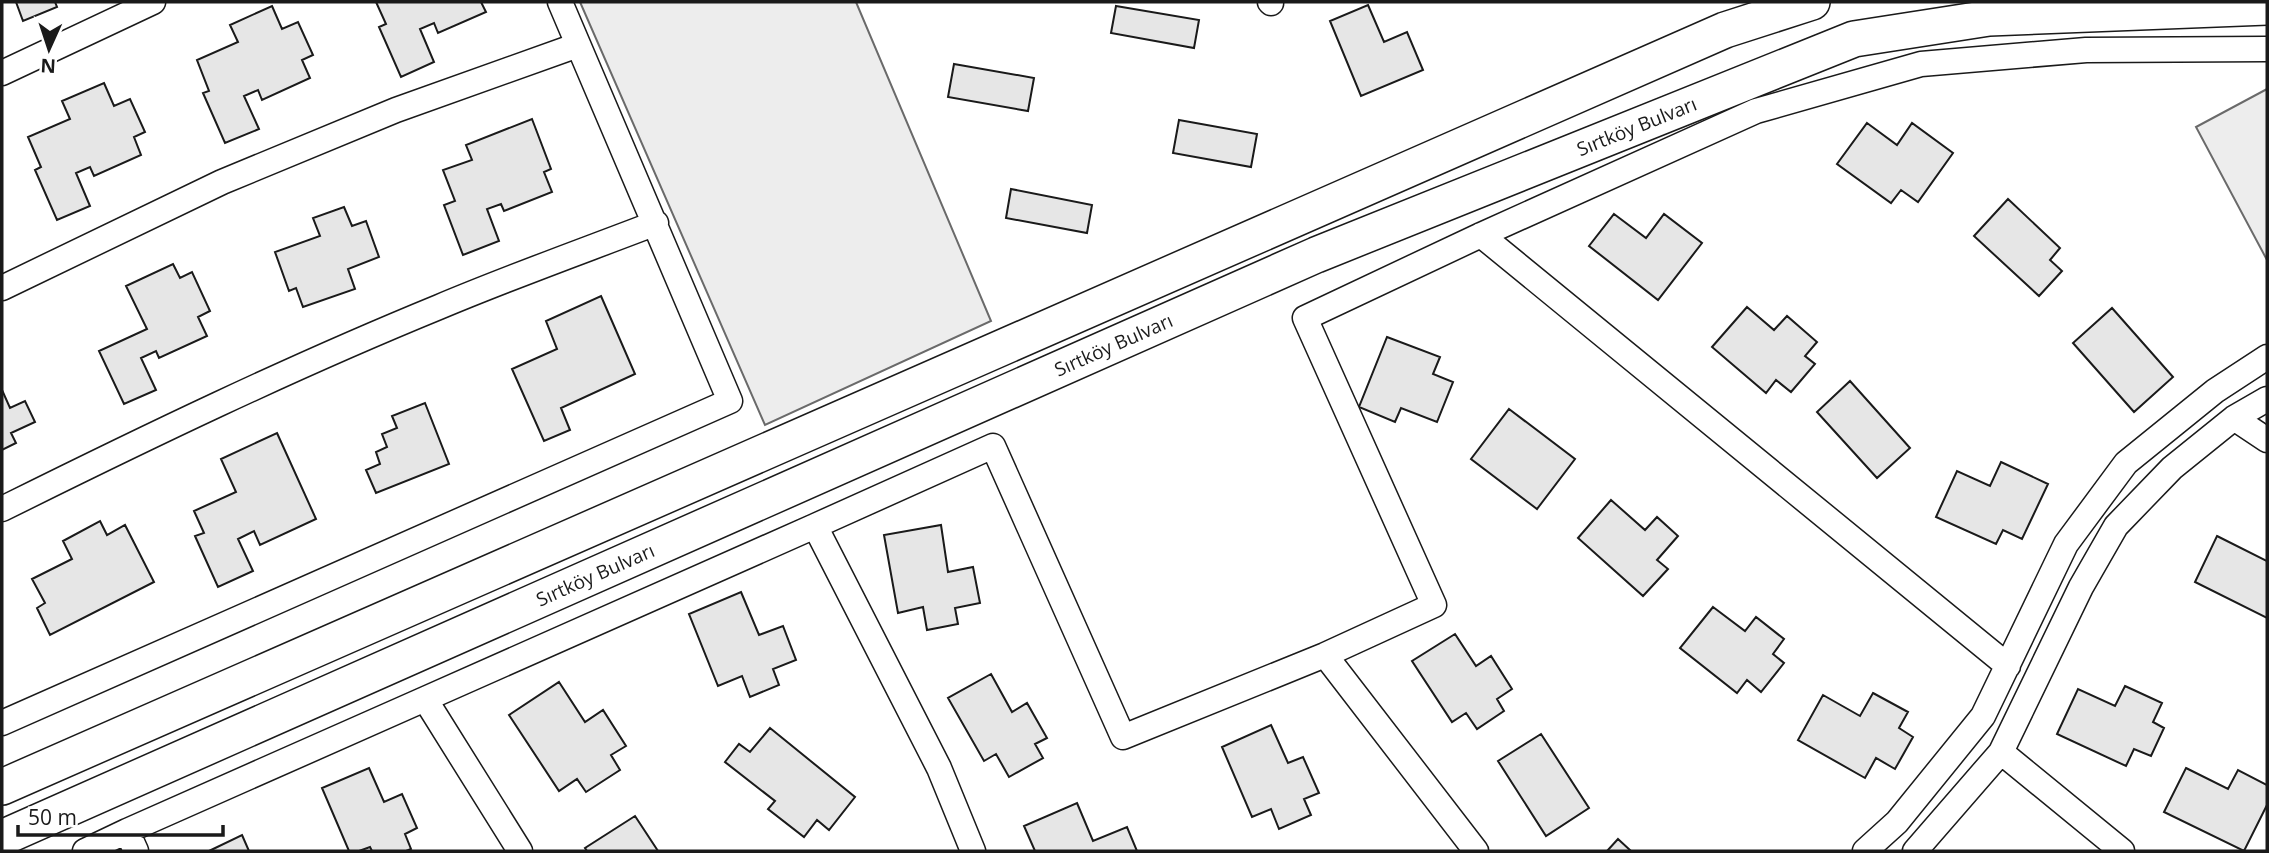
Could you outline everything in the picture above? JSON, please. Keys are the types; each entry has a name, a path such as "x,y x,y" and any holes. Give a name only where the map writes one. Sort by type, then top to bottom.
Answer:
{"main road":[{"path":"2,787 1712,36 1812,2"},
{"name":"Sırtköy Bulvarı","path":"2,838 1316,255 1854,39 1989,18 2099,8 2267,7"},
{"path":"1712,36 1732,88"},
{"path":"1118,297 1136,335"},
{"path":"206,697 228,738"}],"street":[{"path":"2,73 153,2"},
{"path":"2,723 730,401 560,2"},
{"path":"2,288 222,182 396,110 578,45"},
{"path":"85,851 132,841 425,699 993,446 1123,737 1325,655 1434,605 1305,318 1756,111 1922,64 2086,50 2267,49"},
{"path":"2,509 115,453 439,306 656,223"},
{"path":"1481,235 2008,666"},
{"path":"1865,851 1897,822 1983,716 2066,544 2126,463 2215,391 2267,358"},
{"path":"1915,851 2001,752 2081,587 2116,526 2172,468 2234,418 2267,398"},
{"path":"2234,418 2267,440"},
{"path":"815,526 939,768 973,851"},
{"path":"1325,655 1476,851"},
{"path":"425,699 520,851"},
{"path":"2001,752 2122,851"}],"shaded area":[{"path":"580,2 856,2 991,321 765,425"},
{"path":"2267,89 2267,260 2196,127"}],"building":[{"path":"16,2 55,2 57,7 23,21"},
{"path":"376,2 481,2 486,12 438,33 434,23 420,29 434,62 401,77 379,27 386,24"},
{"path":"1368,5 1384,42 1407,32 1423,70 1361,96 1330,21"},
{"path":"272,6 282,29 298,22 313,55 302,60 310,78 262,100 258,90 244,96 259,129 225,143 203,93 209,91 197,60 238,42 230,25"},
{"path":"1116,6 1199,20 1194,48 1111,33"},
{"path":"954,64 1034,78 1028,111 948,97"},
{"path":"104,83 114,106 130,99 145,132 134,137 141,155 94,176 90,167 76,173 90,206 57,220 35,170 41,167 28,137 70,119 62,101"},
{"path":"532,119 551,169 544,172 552,192 504,211 501,204 487,209 499,241 463,255 444,205 455,201 443,170 472,160 466,145"},
{"path":"1179,120 1257,134 1251,167 1173,153"},
{"path":"1867,123 1897,145 1912,123 1953,153 1918,202 1901,190 1891,203 1837,164"},
{"path":"1011,189 1092,205 1087,233 1006,218"},
{"path":"2008,199 2060,248 2050,260 2062,271 2039,296 1974,236"},
{"path":"344,207 352,226 366,221 379,257 348,269 355,289 303,307 296,288 289,291 275,252 320,236 313,218"},
{"path":"1614,214 1646,238 1664,214 1702,243 1658,300 1589,246"},
{"path":"173,264 180,278 192,272 210,311 198,317 207,336 159,358 156,351 141,358 156,390 124,404 99,351 147,329 126,286"},
{"path":"601,296 635,374 561,408 570,430 544,441 512,369 557,349 546,321"},
{"path":"1747,307 1774,330 1787,316 1817,342 1805,356 1815,364 1791,392 1776,380 1766,393 1712,347"},
{"path":"2112,308 2173,377 2134,412 2073,343"},
{"path":"1387,337 1440,357 1433,374 1453,382 1437,422 1401,408 1395,422 1359,407"},
{"path":"1850,381 1910,448 1877,478 1817,412"},
{"path":"2,390 10,408 25,401 35,422 11,433 16,443 2,450"},
{"path":"425,403 449,464 376,493 366,470 380,464 376,452 387,447 382,434 397,428 392,416"},
{"path":"1509,409 1575,459 1537,509 1471,459"},
{"path":"277,433 316,519 260,545 254,531 238,539 253,571 218,587 195,536 204,533 194,511 236,492 221,459"},
{"path":"2001,462 2048,484 2022,539 2003,530 1996,544 1936,517 1957,471 1990,486"},
{"path":"1611,500 1645,530 1657,517 1678,536 1657,560 1668,569 1643,596 1578,538"},
{"path":"100,521 107,535 125,525 154,582 50,635 37,608 45,603 32,579 72,559 63,541"},
{"path":"941,525 948,572 973,567 980,603 955,608 958,624 927,630 923,607 898,613 884,535"},
{"path":"2217,536 2267,561 2267,618 2195,582"},
{"path":"741,592 759,635 783,626 796,660 773,669 779,685 750,697 742,676 718,686 689,614"},
{"path":"1713,607 1745,631 1756,617 1784,639 1773,654 1784,663 1761,692 1747,680 1737,693 1680,648"},
{"path":"1455,634 1476,666 1491,656 1512,689 1497,699 1504,711 1477,729 1466,713 1452,722 1412,661"},
{"path":"991,674 1012,712 1027,703 1047,738 1035,744 1043,758 1009,777 996,754 984,761 948,698"},
{"path":"559,682 585,722 603,710 626,746 611,755 620,770 586,792 577,779 559,791 509,715"},
{"path":"2125,686 2162,703 2153,722 2164,728 2151,756 2134,749 2126,766 2057,734 2078,689 2115,706"},
{"path":"1873,693 1908,712 1899,728 1913,737 1895,769 1876,758 1865,778 1798,740 1823,695 1860,716"},
{"path":"1271,725 1288,763 1303,757 1319,793 1304,799 1311,815 1279,829 1271,809 1252,817 1222,747"},
{"path":"770,728 855,797 829,830 817,820 804,837 768,809 775,801 725,762 739,744 750,752"},
{"path":"1541,734 1589,808 1546,836 1498,761"},
{"path":"369,768 384,802 402,794 417,828 405,834 411,849 372,851 370,847 349,851 322,788"},
{"path":"2186,768 2228,789 2238,770 2267,785 2267,805 2244,851 2164,812"},
{"path":"1077,803 1093,841 1127,827 1137,851 1035,851 1024,826"},
{"path":"635,816 658,851 587,851 585,848"},
{"path":"242,835 249,851 209,851"},
{"path":"1618,839 1631,851 1607,851"}]}
